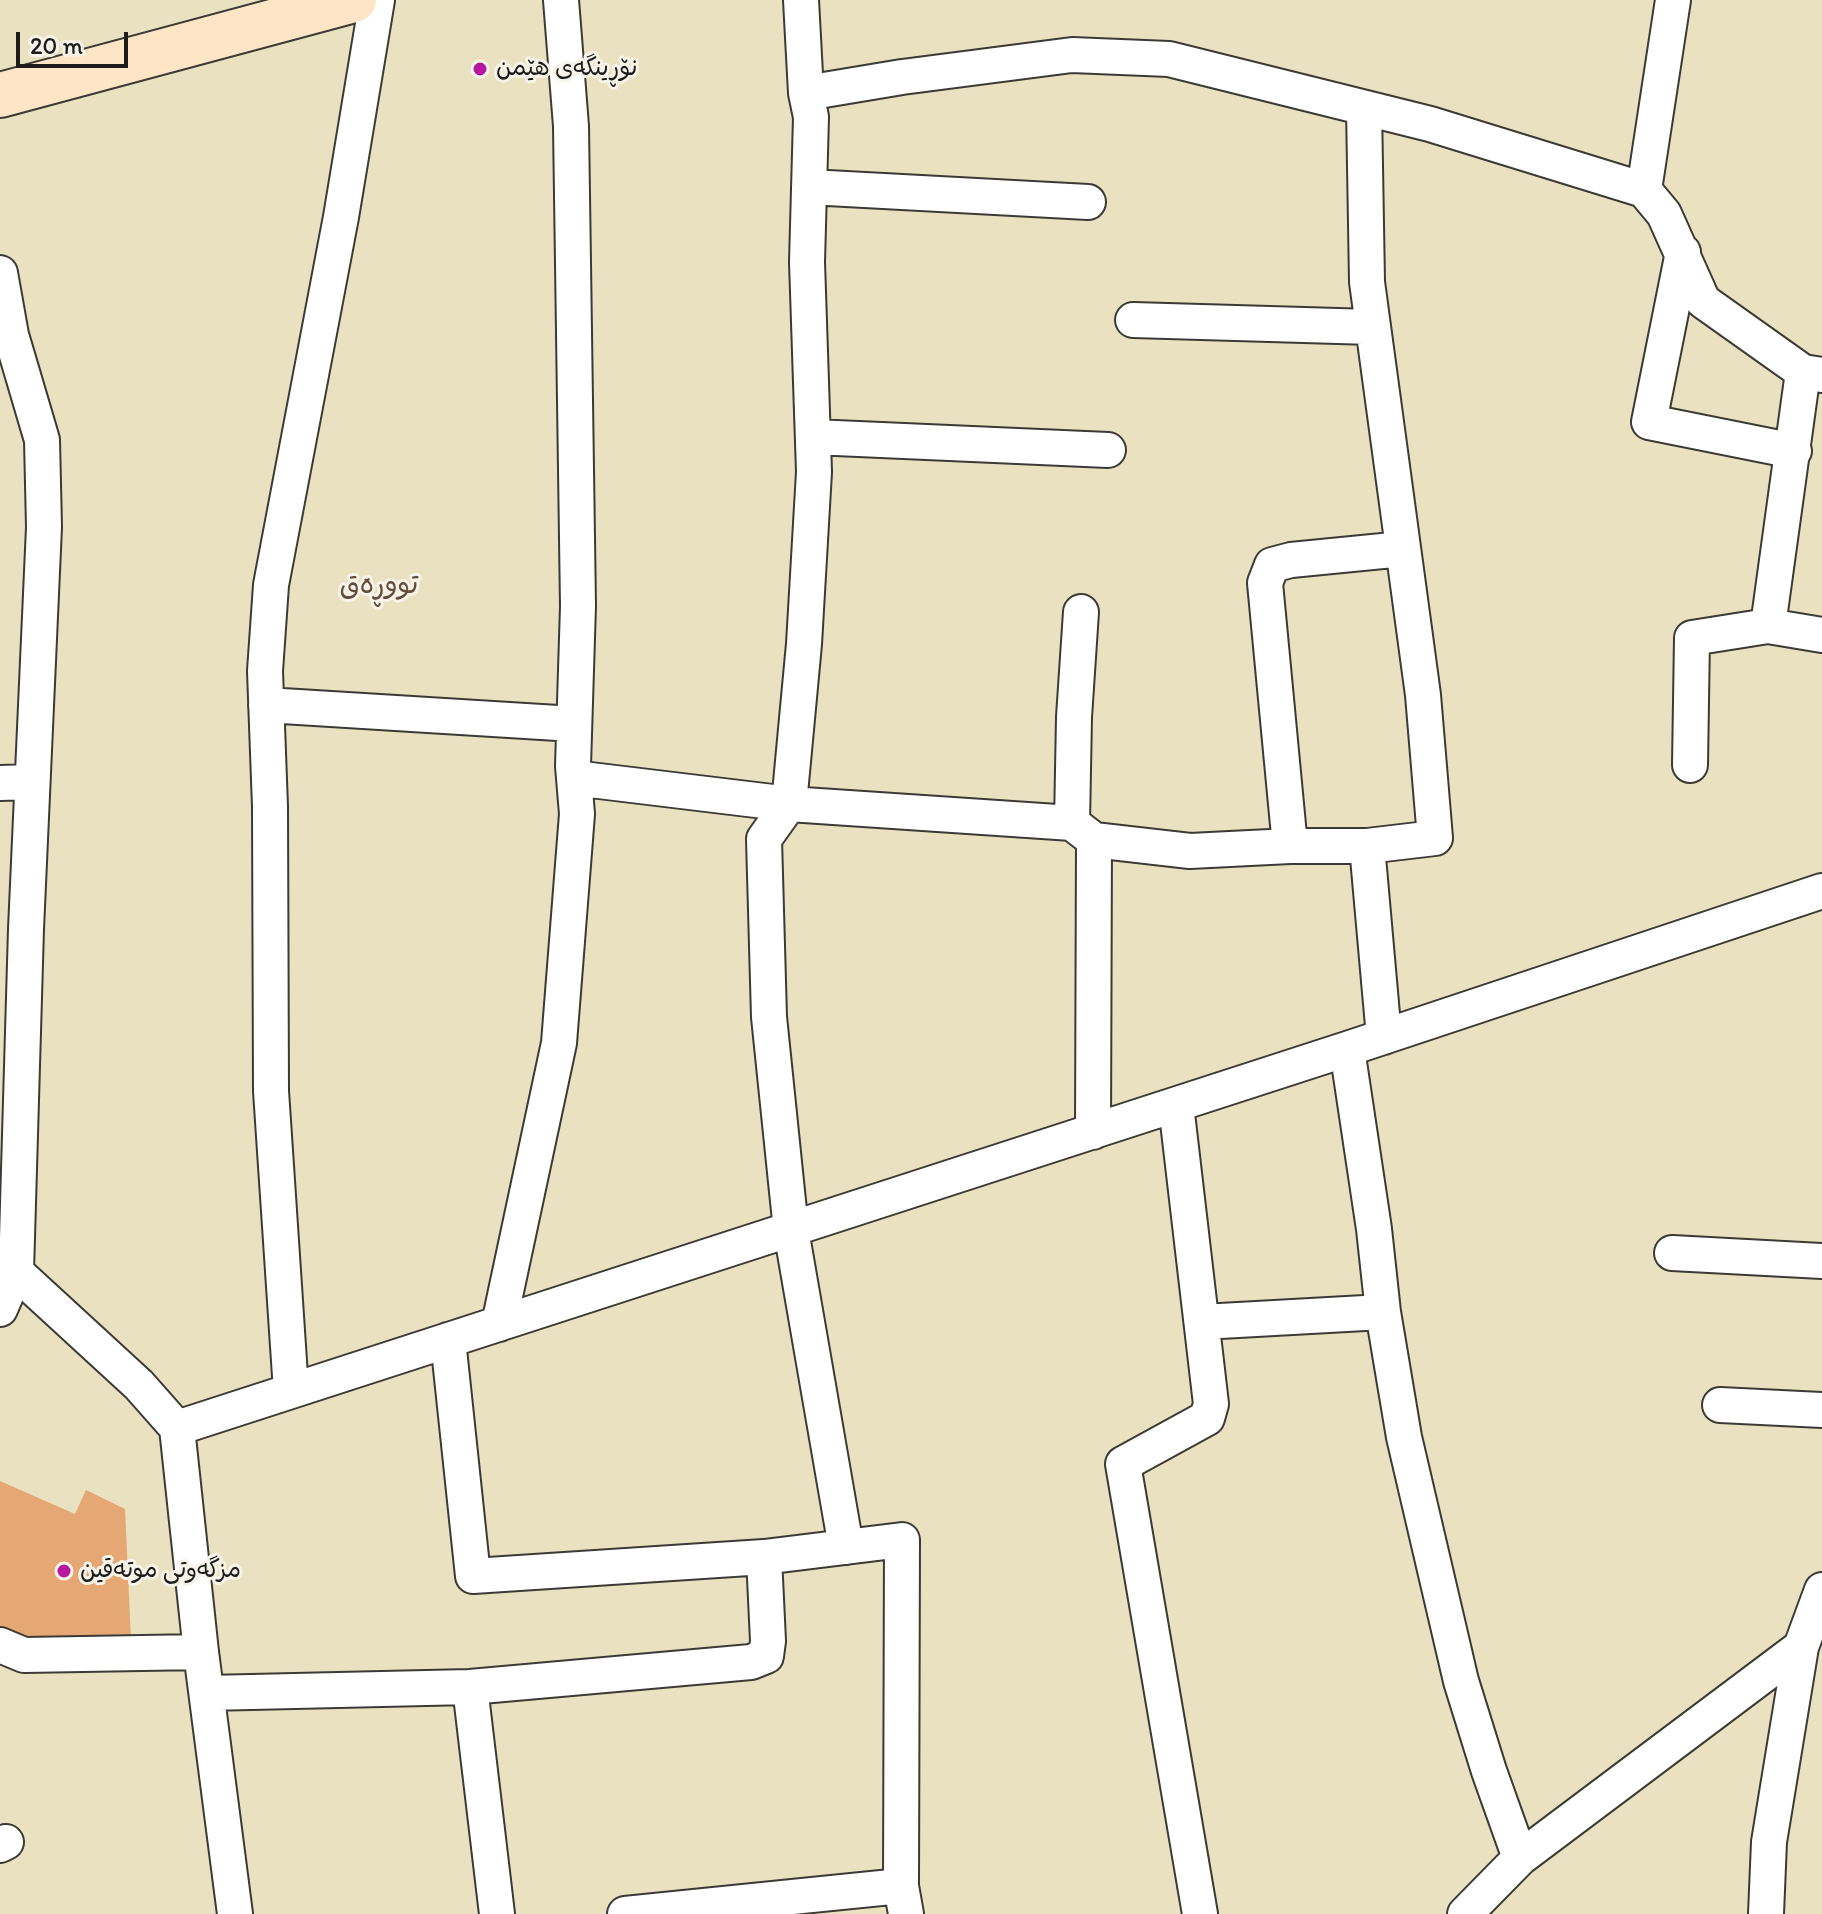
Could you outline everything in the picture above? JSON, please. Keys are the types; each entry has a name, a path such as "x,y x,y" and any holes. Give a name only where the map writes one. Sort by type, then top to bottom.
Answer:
{"street":[{"path":"0,95 354,0"},
{"path":"291,1391 271,1091 270,807 265,671 271,585 341,217 377,0"},
{"path":"499,1324 559,1043 577,814 574,724 578,606 571,126 561,0"},
{"path":"801,0 806,93 811,117 807,262 814,472 804,644 789,804 764,839 769,1017 791,1230 846,1547"},
{"path":"1644,190 1673,0"},
{"path":"806,93 1072,55 1169,59 1531,154 1644,190 1664,214 1703,301 1812,373 1794,451 1768,626"},
{"path":"574,778 789,804 1083,831 1190,851 1367,846 1435,838 1423,695 1367,282 1364,108"},
{"path":"809,187 1088,202"},
{"path":"1683,252 1649,422 1794,451"},
{"path":"0,273 6,336 42,440 44,527 16,783 10,1147 16,1272 0,1309"},
{"path":"1133,320 1372,327"},
{"path":"813,437 1108,450"},
{"path":"1290,846 1265,583 1272,565 1291,560 1403,549"},
{"path":"1081,612 1074,717 1083,831 1093,1132"},
{"path":"1690,765 1692,638 1768,626 1822,635"},
{"path":"266,705 574,724"},
{"path":"1367,846 1384,1037"},
{"path":"177,1428 1176,1105 1822,891"},
{"path":"1347,1049 1383,1312 1404,1437 1461,1681 1520,1858"},
{"path":"1176,1105 1211,1404 1207,1418 1123,1464 1200,1914"},
{"path":"1672,1253 1822,1261"},
{"path":"16,1272 139,1385 177,1428 201,1652 235,1914"},
{"path":"1202,1322 1383,1312"},
{"path":"448,1340 473,1576 764,1557 902,1540 903,1900 625,1914"},
{"path":"1720,1405 1822,1410"},
{"path":"207,1693 470,1687 751,1662 766,1656 768,1641 764,1557"},
{"path":"1766,1914 1769,1842 1807,1706 1801,1647 1822,1590"},
{"path":"0,1645 24,1655 201,1652"},
{"path":"1465,1914 1520,1858 1801,1647"},
{"path":"470,1687 497,1914"}],"building":[{"name":"مزگەوتی موتەقین","path":"0,1481 75,1514 86,1490 125,1509 131,1640 42,1646 0,1628"}],"place":[{"name":"نۆڕینگەی هێمن","path":"480,69"},
{"name":"مزگەوتی موتەقین","path":"64,1571"}],"district":[{"name":"تووڕەق","path":"379,586"}]}
